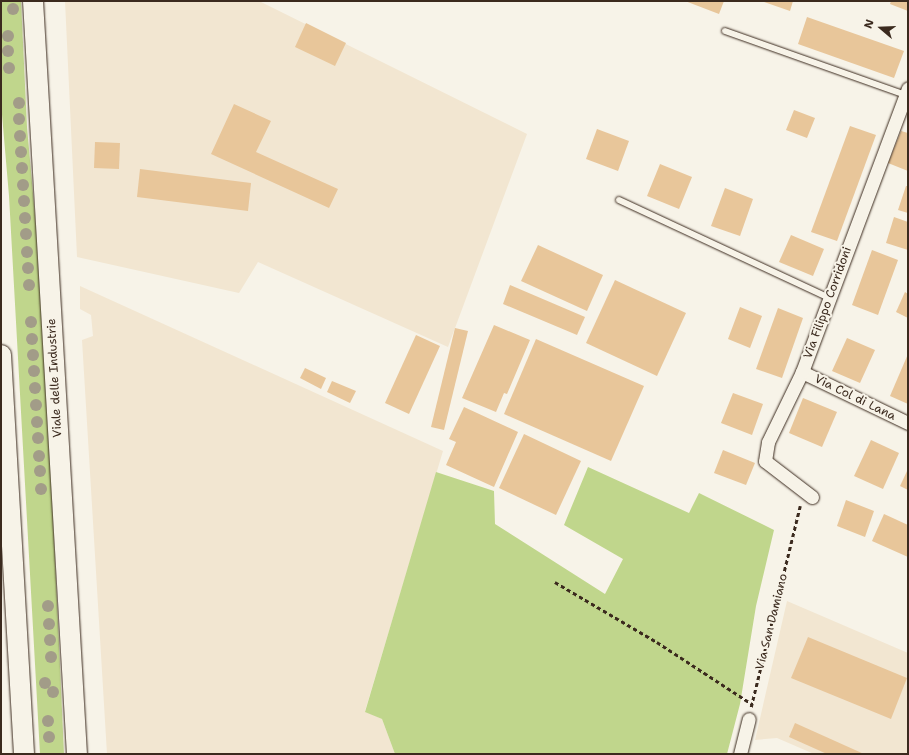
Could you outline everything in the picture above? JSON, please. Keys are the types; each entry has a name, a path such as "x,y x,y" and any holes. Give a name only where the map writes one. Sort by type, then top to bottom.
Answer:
{"main road":[{"name":"Viale delle Industrie","path":"33,1 77,754"},
{"path":"1,355 24,754"}],"street":[{"name":"Via Filippo Corridoni","path":"812,497 800,490 765,461 768,442 802,372 907,93"},
{"name":"Via Col di Lana","path":"802,372 908,423"},
{"path":"740,754 749,719"}],"lane":[{"path":"725,31 907,93"},
{"path":"619,200 829,298"}],"path":[{"name":"Via San Damiano","path":"749,719 800,508 800,490"},
{"path":"554,582 657,642 752,704"}],"shaded area":[{"path":"65,1 259,1 527,134 448,347 258,262 239,293 77,257"},
{"path":"80,286 443,451 365,711 382,719 395,754 107,754 82,340 93,336 91,315 80,309"},
{"path":"787,601 908,653 908,754 814,754 777,738 755,740"}],"green space":[{"path":"1,1 21,1 27,127 44,315 64,754 40,754 9,196 1,103"},
{"path":"588,467 689,513 699,493 774,530 756,606 740,704 727,754 395,754 382,719 365,712 436,472 494,491 495,524 605,594 623,559 564,525"}],"building":[{"path":"685,1 724,1 719,14"},
{"path":"761,1 793,1 790,11"},
{"path":"891,1 908,1 908,11 890,4"},
{"path":"807,17 904,51 894,78 798,44"},
{"path":"306,23 346,43 335,66 295,47"},
{"path":"234,104 271,121 256,152 338,189 329,208 211,154"},
{"path":"794,110 815,118 807,138 786,130"},
{"path":"850,126 876,135 837,241 811,232"},
{"path":"597,129 629,141 618,171 586,159"},
{"path":"901,131 908,133 908,171 888,163"},
{"path":"95,142 120,143 119,169 94,168"},
{"path":"660,164 692,177 679,209 647,196"},
{"path":"140,169 251,183 248,211 137,197"},
{"path":"906,186 908,186 908,213 898,210"},
{"path":"725,188 753,199 740,236 711,226"},
{"path":"894,217 908,222 908,250 886,243"},
{"path":"791,235 824,249 813,276 779,262"},
{"path":"538,245 603,275 587,311 521,281"},
{"path":"872,250 898,260 878,315 852,305"},
{"path":"615,280 686,313 657,376 586,343"},
{"path":"510,285 585,317 577,335 503,304"},
{"path":"905,292 908,294 908,318 896,312"},
{"path":"740,307 762,316 750,348 728,339"},
{"path":"778,308 803,318 782,378 756,369"},
{"path":"494,325 530,340 507,394 504,393 496,412 462,398"},
{"path":"455,328 468,331 444,430 431,427"},
{"path":"416,335 440,346 409,414 385,403"},
{"path":"847,338 875,350 860,383 832,371"},
{"path":"536,339 644,386 611,461 504,414"},
{"path":"908,354 908,404 890,396"},
{"path":"305,368 326,378 321,389 300,378"},
{"path":"332,381 356,391 350,403 327,392"},
{"path":"733,393 763,404 752,435 721,423"},
{"path":"803,398 837,412 822,447 789,433"},
{"path":"464,407 518,432 494,487 446,465 456,442 449,439"},
{"path":"524,434 581,461 556,515 499,488"},
{"path":"871,440 899,453 883,489 854,476"},
{"path":"723,450 755,463 746,485 714,473"},
{"path":"908,469 908,490 900,486"},
{"path":"846,500 874,511 865,537 837,526"},
{"path":"884,514 908,525 908,557 872,541"},
{"path":"808,637 907,678 891,719 791,678"},
{"path":"795,723 864,754 827,754 789,737"}]}
